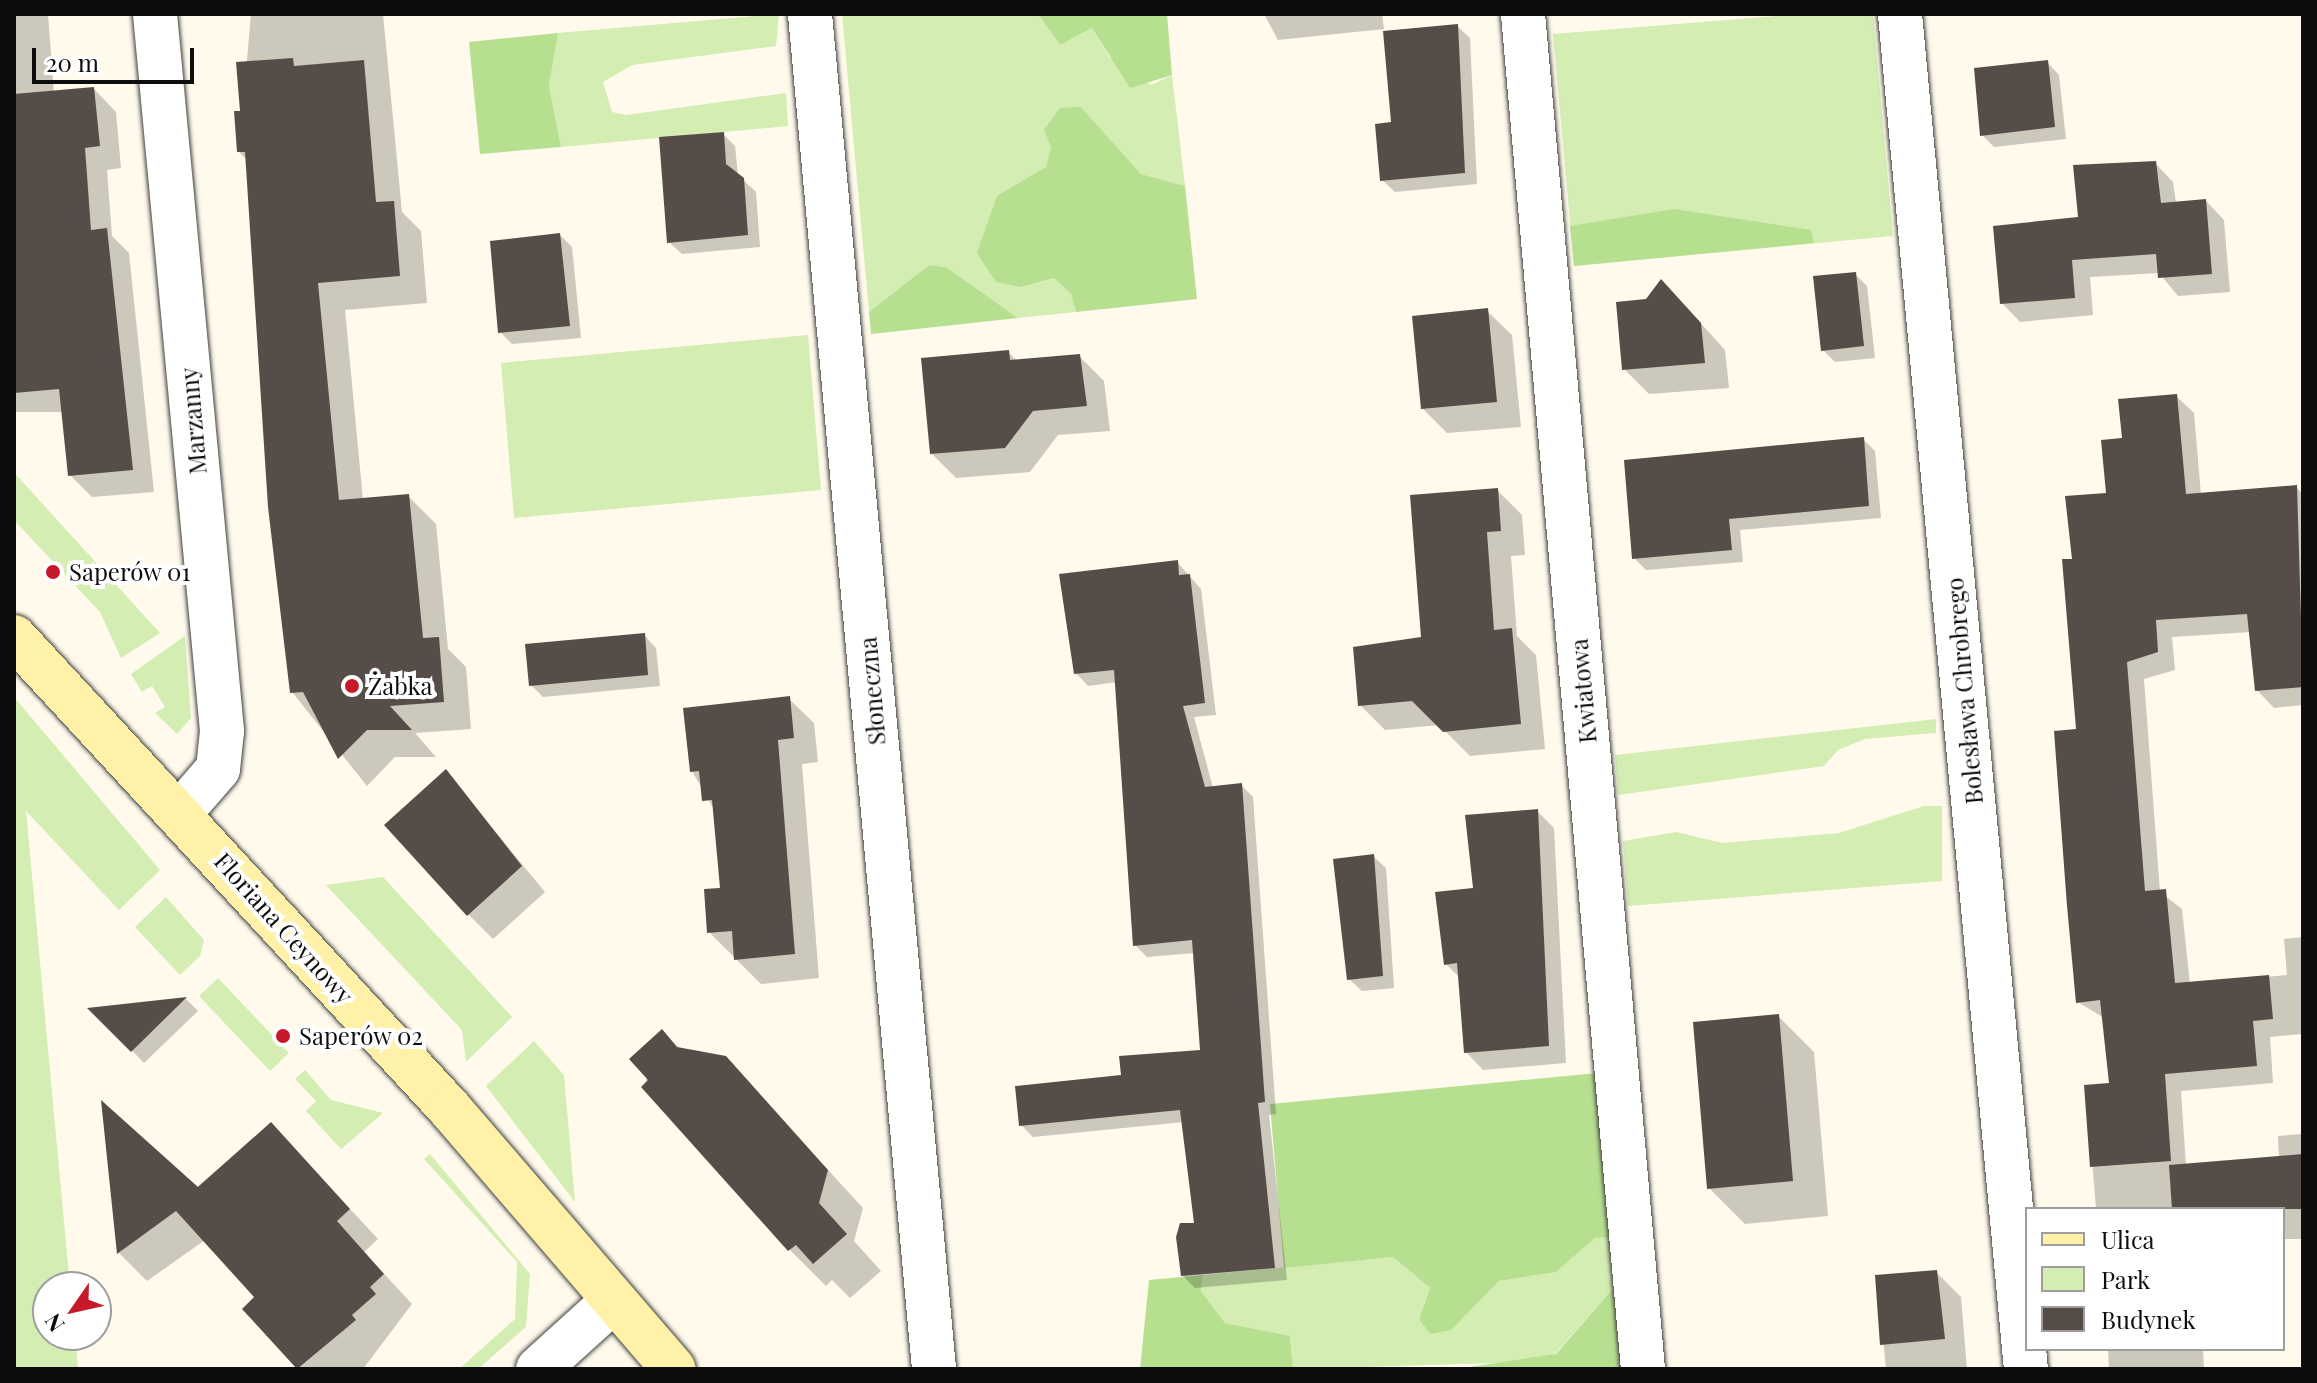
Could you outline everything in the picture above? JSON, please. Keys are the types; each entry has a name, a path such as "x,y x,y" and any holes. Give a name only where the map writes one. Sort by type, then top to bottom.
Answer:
{"street":[{"name":"Marzanny","path":"155,14 222,731 218,769 179,814"},
{"name":"Słoneczna","path":"810,14 934,1369"},
{"name":"Kwiatowa","path":"1523,14 1643,1369"},
{"name":"Bolesława Chrobrego","path":"1900,14 2026,1369"},
{"name":"Floriana Ceynowy","path":"14,637 450,1109 674,1369"},
{"path":"538,1369 613,1301"}],"green space":[{"path":"779,14 776,46 632,65 603,82 612,112 626,115 786,93 788,126 561,147 549,86 558,33"},
{"path":"842,14 1038,14 1060,45 1092,28 1110,58 1151,85 1172,75 1185,186 1141,174 1081,107 1051,147 1046,167 1025,181 1021,287 1054,278 1071,294 1076,312 1018,318 946,267 929,265 869,312"},
{"path":"1038,14 1167,14 1172,75 1130,88 1092,28 1060,45"},
{"path":"1803,14 1873,14 1893,236 1574,266 1553,34"},
{"path":"558,33 549,86 561,147 480,154 469,42"},
{"path":"1081,107 1141,174 1185,186 1197,299 1076,312 1071,294 1054,278 1021,287 996,282 977,253 997,196 1046,167 1051,147 1044,130 1060,108"},
{"path":"1674,209 1811,230 1814,243 1574,266 1570,226"},
{"path":"929,265 946,267 1018,318 871,334 869,312"},
{"path":"808,335 821,490 514,518 501,363"},
{"path":"14,473 160,633 121,658 100,612 14,520"},
{"path":"185,636 191,718 177,734 155,713 165,707 152,686 142,692 131,674"},
{"path":"14,697 160,870 119,910 26,811 69,1271 32,1271 32,1351 76,1351 78,1369 14,1369"},
{"path":"1936,719 1936,733 1865,739 1838,750 1824,766 1618,795 1615,755"},
{"path":"1924,806 1942,806 1942,881 1628,906 1623,841 1677,832 1722,843 1839,833"},
{"path":"383,877 512,1017 466,1062 462,1030 326,885"},
{"path":"166,897 204,940 200,956 180,975 135,927"},
{"path":"218,978 289,1053 270,1071 199,996"},
{"path":"534,1041 564,1075 575,1202 486,1086"},
{"path":"305,1070 331,1100 383,1113 341,1149 306,1111 316,1101 295,1079"},
{"path":"1598,1073 1613,1237 1595,1238 1556,1272 1499,1281 1451,1330 1430,1334 1419,1319 1430,1288 1393,1257 1284,1268 1270,1104"},
{"path":"430,1154 530,1274 526,1327 478,1369 459,1369 515,1319 517,1262 424,1159"},
{"path":"1613,1237 1617,1284 1556,1353 1534,1362 1293,1369 1290,1337 1225,1323 1201,1291 1203,1275 1393,1257 1430,1288 1419,1319 1467,1312 1499,1281 1556,1272 1595,1238"},
{"path":"1203,1275 1201,1291 1225,1323 1290,1336 1293,1369 1140,1369 1149,1280"},
{"path":"1617,1284 1625,1369 1456,1369 1556,1354"}],"building":[{"path":"1458,24 1465,173 1380,181 1375,124 1391,122 1383,31"},
{"path":"293,58 294,66 364,60 376,202 394,201 400,276 318,283 339,500 409,494 423,638 439,637 444,702 390,706 412,730 367,730 338,759 303,692 290,693 268,507 245,152 237,152 234,111 240,111 236,62"},
{"path":"2048,60 2055,127 1980,136 1974,68"},
{"path":"94,87 100,146 85,148 91,230 107,228 133,470 68,476 59,389 14,393 14,94"},
{"path":"724,132 726,164 744,178 748,235 667,243 659,137"},
{"path":"2156,161 2161,203 2206,199 2212,274 2158,278 2156,254 2072,260 2075,298 2000,304 1993,226 2078,217 2073,165"},
{"path":"560,233 570,326 498,333 490,241"},
{"path":"1856,272 1864,346 1821,351 1813,276"},
{"path":"1661,279 1701,323 1705,363 1622,370 1616,302 1646,299"},
{"path":"1488,308 1497,402 1421,409 1412,316"},
{"path":"1009,350 1010,360 1080,354 1087,406 1033,411 1005,448 930,454 921,358"},
{"path":"2177,394 2186,494 2297,485 2303,687 2255,691 2247,614 2156,620 2158,652 2127,662 2145,891 2166,889 2175,983 2269,975 2273,1019 2253,1021 2257,1066 2165,1074 2171,1161 2090,1167 2084,1085 2109,1083 2100,1000 2076,1003 2067,906 2054,731 2076,729 2062,559 2072,559 2065,496 2106,493 2101,440 2122,438 2118,399"},
{"path":"1864,437 1869,506 1729,519 1732,550 1632,559 1624,460"},
{"path":"1498,488 1501,531 1487,532 1494,630 1512,628 1521,724 1443,732 1412,701 1358,706 1353,647 1421,637 1410,495"},
{"path":"1178,560 1179,575 1190,574 1205,703 1183,706 1205,787 1242,783 1265,1102 1258,1103 1275,1268 1181,1276 1176,1237 1180,1223 1194,1223 1180,1110 1019,1126 1015,1086 1121,1075 1119,1056 1200,1050 1192,940 1133,946 1114,670 1074,674 1059,574"},
{"path":"645,633 648,675 529,686 525,644"},
{"path":"790,696 794,738 778,740 795,954 734,960 732,931 707,933 704,889 720,888 712,800 702,801 699,771 690,772 683,708"},
{"path":"446,769 522,866 467,916 384,825"},
{"path":"1538,809 1549,1046 1464,1053 1457,963 1444,965 1435,892 1473,888 1465,815"},
{"path":"1374,854 1383,976 1347,980 1333,859"},
{"path":"187,997 131,1052 87,1008"},
{"path":"1779,1014 1793,1181 1707,1189 1693,1022"},
{"path":"662,1029 677,1047 726,1056 828,1170 819,1203 847,1234 813,1264 796,1245 788,1251 641,1087 648,1080 629,1059"},
{"path":"101,1100 198,1187 271,1122 350,1209 337,1221 384,1274 370,1287 376,1294 352,1315 356,1320 297,1369 242,1309 254,1297 176,1211 117,1254"},
{"path":"2303,1154 2303,1209 2172,1207 2169,1165"},
{"path":"1937,1270 1945,1339 1880,1345 1875,1275"}],"place":[{"name":"Saperów 01","path":"53,572"},
{"name":"Żabka","path":"352,686"},
{"name":"Saperów 02","path":"283,1036"}]}
